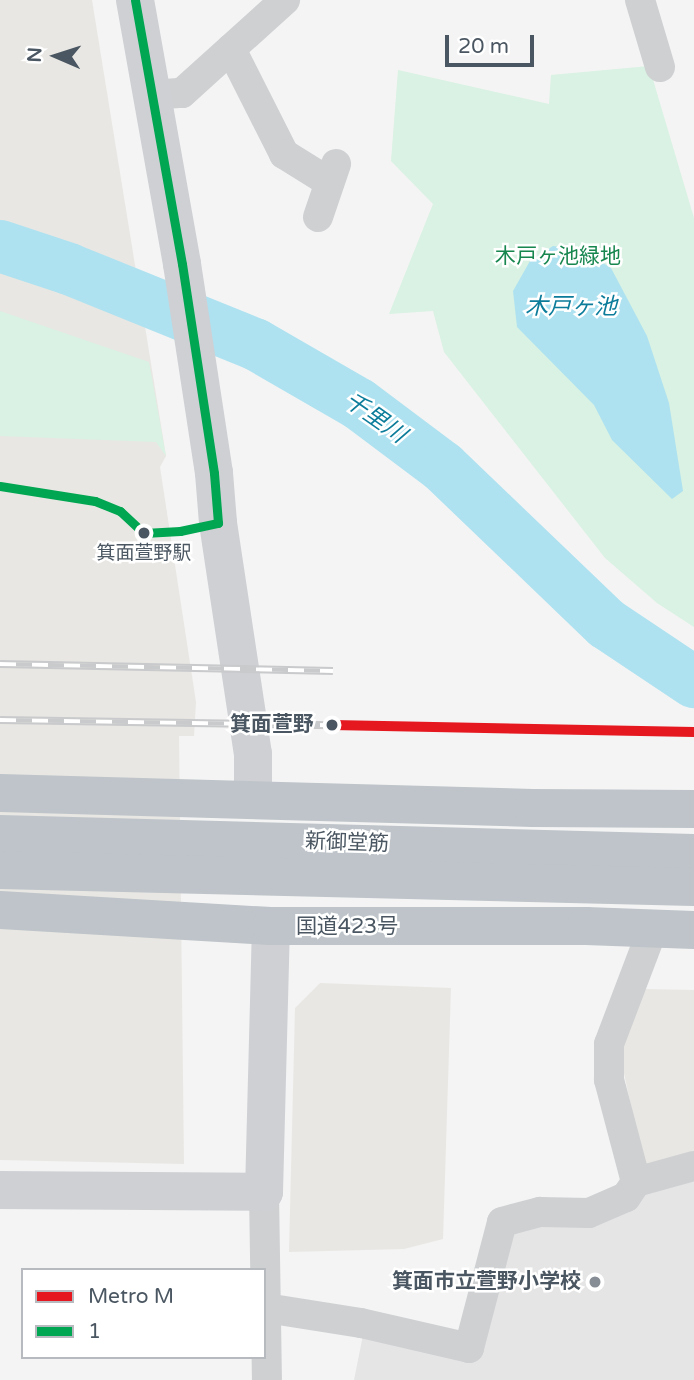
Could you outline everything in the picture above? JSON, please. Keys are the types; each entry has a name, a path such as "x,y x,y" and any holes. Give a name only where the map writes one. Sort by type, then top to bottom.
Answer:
{"highway":[{"path":"0,793 533,808 694,809"},
{"name":"新御堂筋","path":"0,834 676,869"},
{"name":"新御堂筋","path":"0,870 676,869"},
{"name":"国道423号","path":"0,910 271,926 694,930"}],"street":[{"path":"135,0 182,264 253,754 253,800"},
{"path":"151,96 182,93 285,0"},
{"path":"640,0 660,66"},
{"path":"231,49 284,154 333,173 318,217"},
{"path":"265,1268 264,1192 271,926"},
{"path":"636,1182 609,1080 609,1044 653,928"},
{"path":"267,1380 266,1308 361,1323 469,1348 502,1222 540,1212 589,1213 626,1197 636,1182 694,1166"},
{"path":"0,1190 264,1192"}],"shaded area":[{"path":"0,0 92,0 166,456 160,467 196,702 194,736 179,736 184,1164 0,1160"},
{"path":"320,983 451,988 443,1239 404,1249 289,1252 295,1008"},
{"path":"643,989 694,990 694,1157 645,1171 622,1064 625,1033"},
{"name":"箕面市立萱野小学校","path":"694,1177 694,1380 354,1380 363,1335 477,1357 511,1228"}],"green space":[{"name":"木戸ヶ池緑地","path":"649,66 694,218 694,627 657,603 605,558 444,352 433,311 389,314 433,204 391,161 398,70 549,104 551,75"},
{"path":"0,311 149,362 166,456 156,442 0,436"}],"water":[{"name":"木戸ヶ池","path":"553,246 582,250 611,268 647,336 669,403 683,491 672,499 612,440 594,405 517,327 513,291 530,261"}],"waterway":[{"name":"千里川","path":"0,246 69,269 255,344 359,404 443,467 607,624 694,682"}],"railway":[{"path":"0,664 333,671"},
{"path":"0,720 332,725"}],"metro line":[{"name":"M","path":"332,725 694,732"}],"transit line":[{"name":"1","path":"0,486 95,501 120,511 144,533 180,531 218,523 214,473 182,264 135,0"}],"place":[{"name":"箕面萱野駅","path":"144,533"},
{"name":"箕面萱野","path":"332,725"},
{"name":"箕面市立萱野小学校","path":"595,1282"}]}
